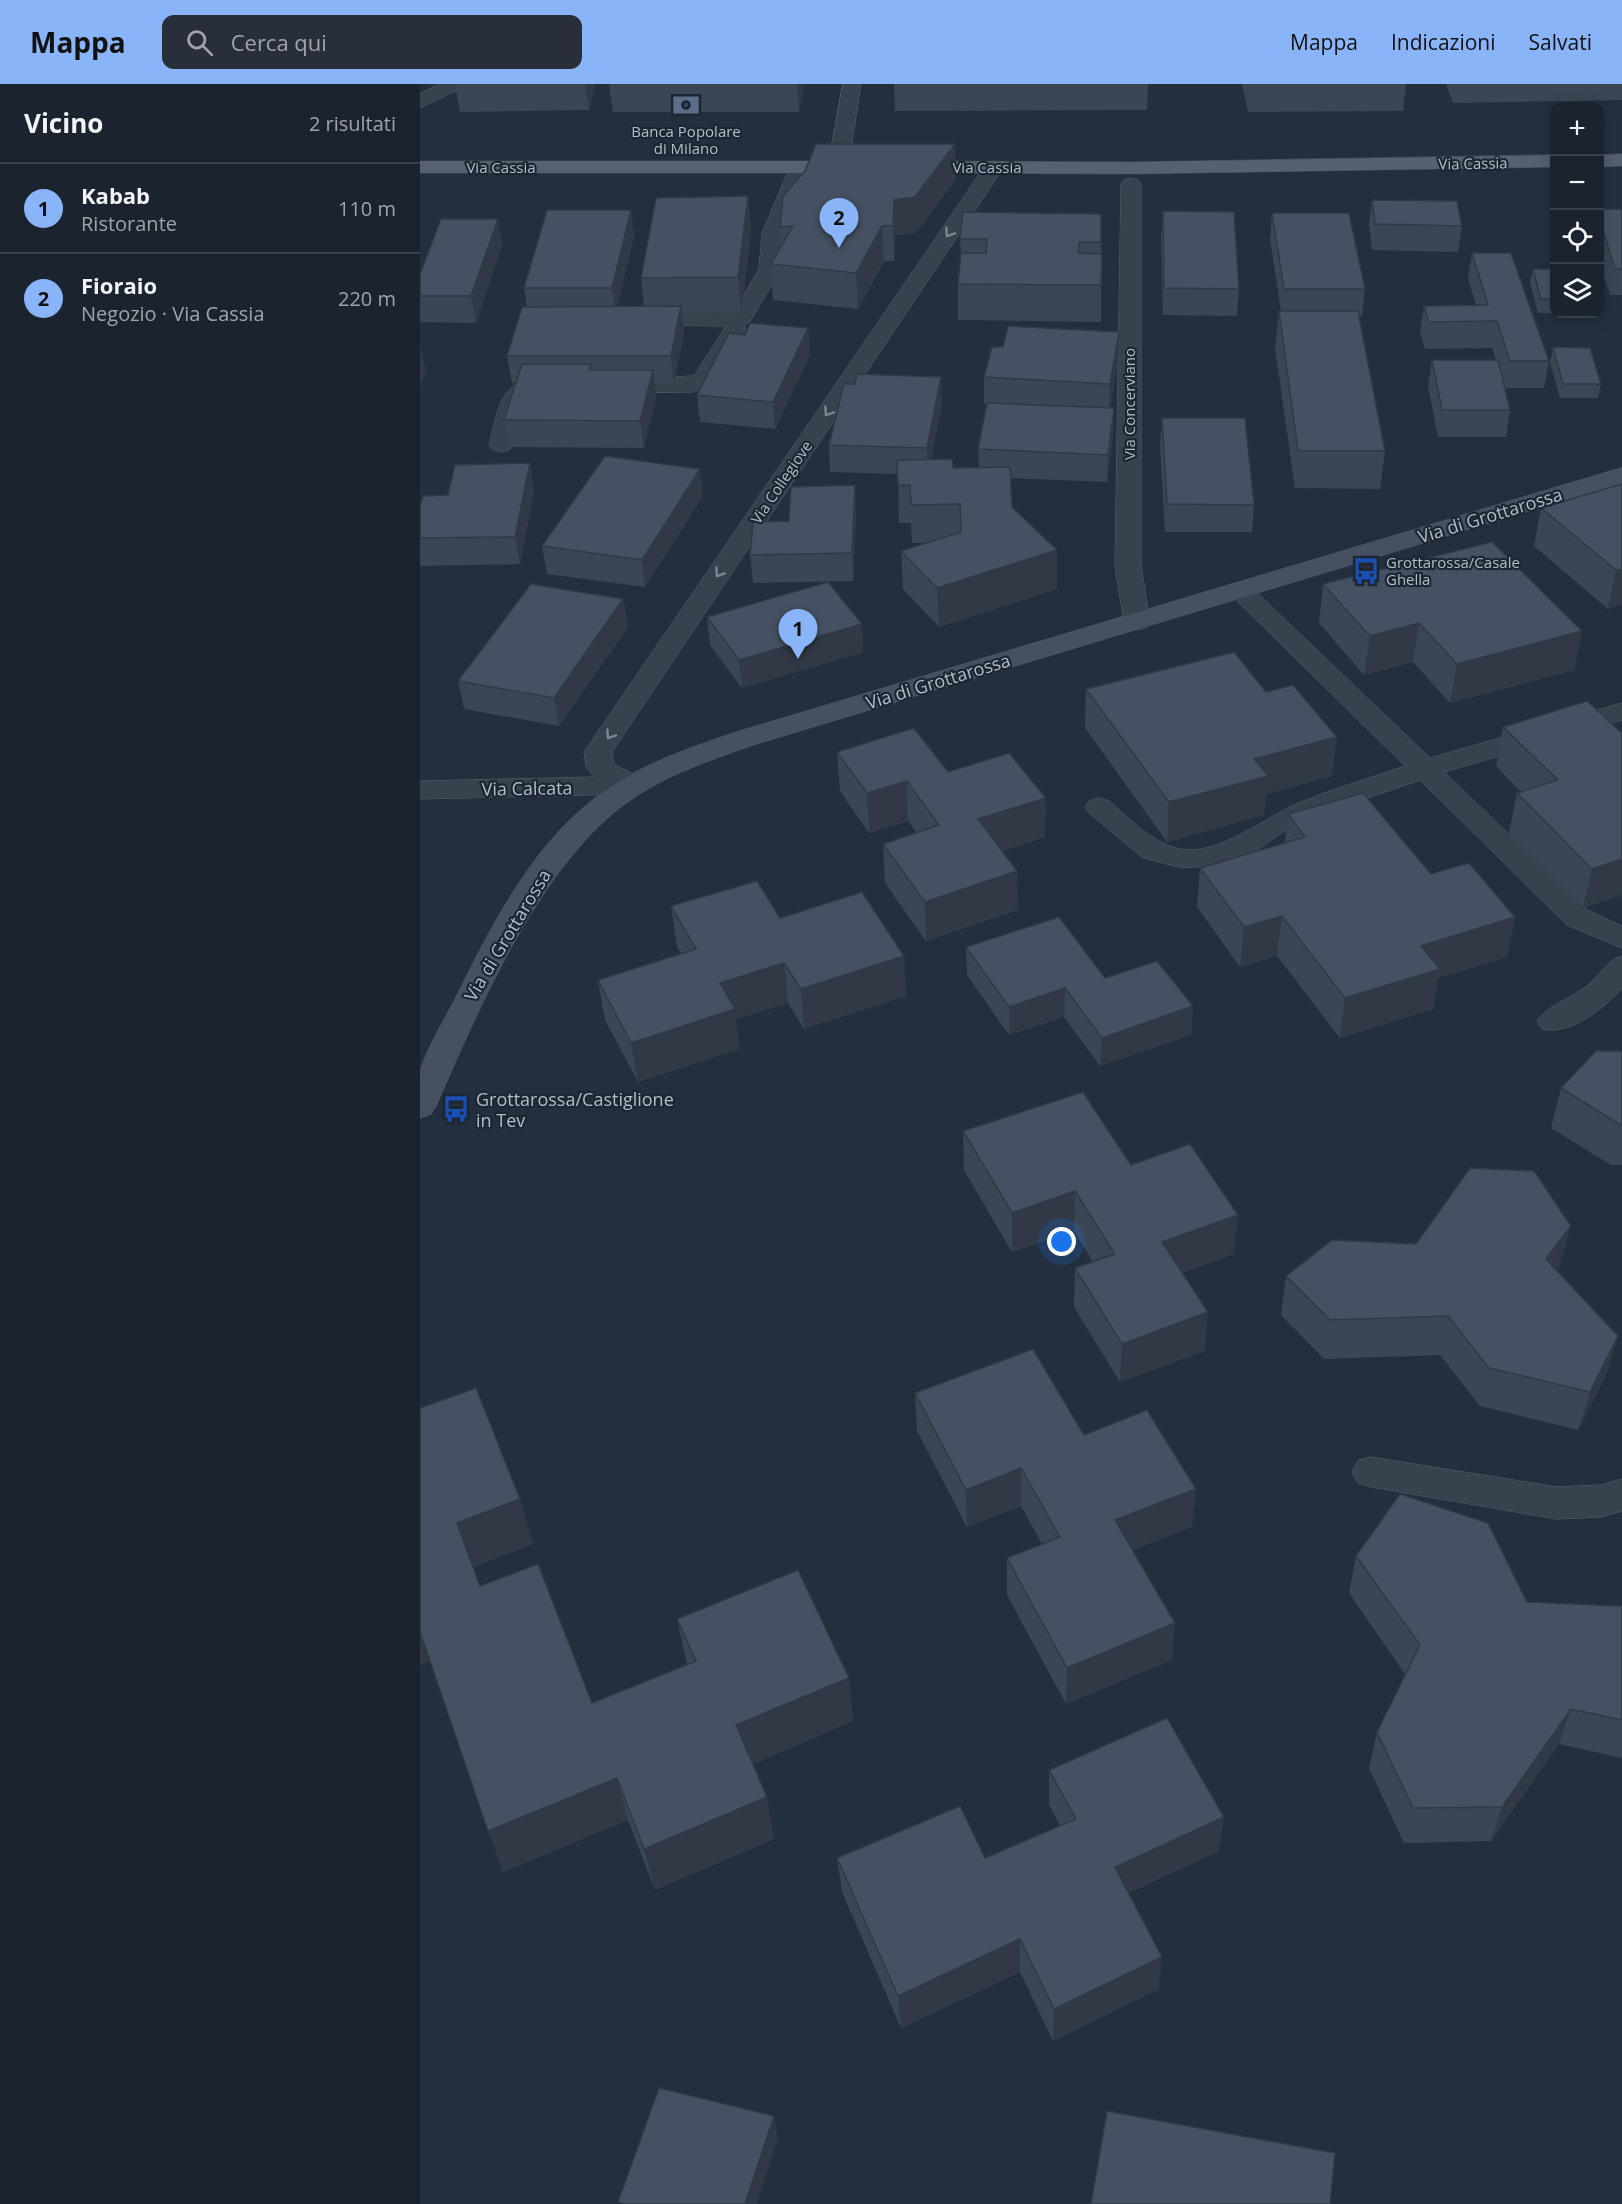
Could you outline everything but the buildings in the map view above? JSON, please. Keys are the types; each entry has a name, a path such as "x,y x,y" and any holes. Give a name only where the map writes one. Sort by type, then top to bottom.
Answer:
{"main road":[{"path":"1604,161 1622,160"},
{"name":"Via Cassia","path":"896,167 1131,168 1550,161"},
{"name":"Via Cassia","path":"420,167 872,167"}],"street":[{"path":"420,102 455,84"},
{"path":"837,167 852,84"},
{"path":"588,386 693,385 702,381 770,269 772,233 800,167"},
{"name":"Via Collegiove","path":"633,785 608,775 598,763 598,752 994,167"},
{"name":"Via Concerviano","path":"1131,184 1128,566 1137,622"},
{"path":"614,318 740,320"},
{"path":"501,445 515,396 520,390 541,387"},
{"name":"Via di Grottarossa","path":"420,1106 453,1030 527,896 571,836 613,798 672,764 743,739 1622,475"},
{"path":"1240,590 1578,918 1622,939"},
{"path":"1099,807 1127,832 1154,851 1183,859 1216,856 1244,845 1273,826 1311,808 1425,769 1622,711"},
{"name":"Via Calcata","path":"420,790 633,785"},
{"path":"1553,1021 1583,1006 1600,992 1622,966"},
{"path":"1371,1472 1557,1503 1601,1501 1622,1495"}],"place":[{"name":"Banca Popolare di Milano","path":"686,105"},
{"name":"Fioraio","path":"839,248"},
{"name":"Grottarossa/Casale Ghella","path":"1366,571"},
{"name":"Kabab","path":"798,659"},
{"name":"Grottarossa/Castiglione in Tev","path":"456,1109"}]}
